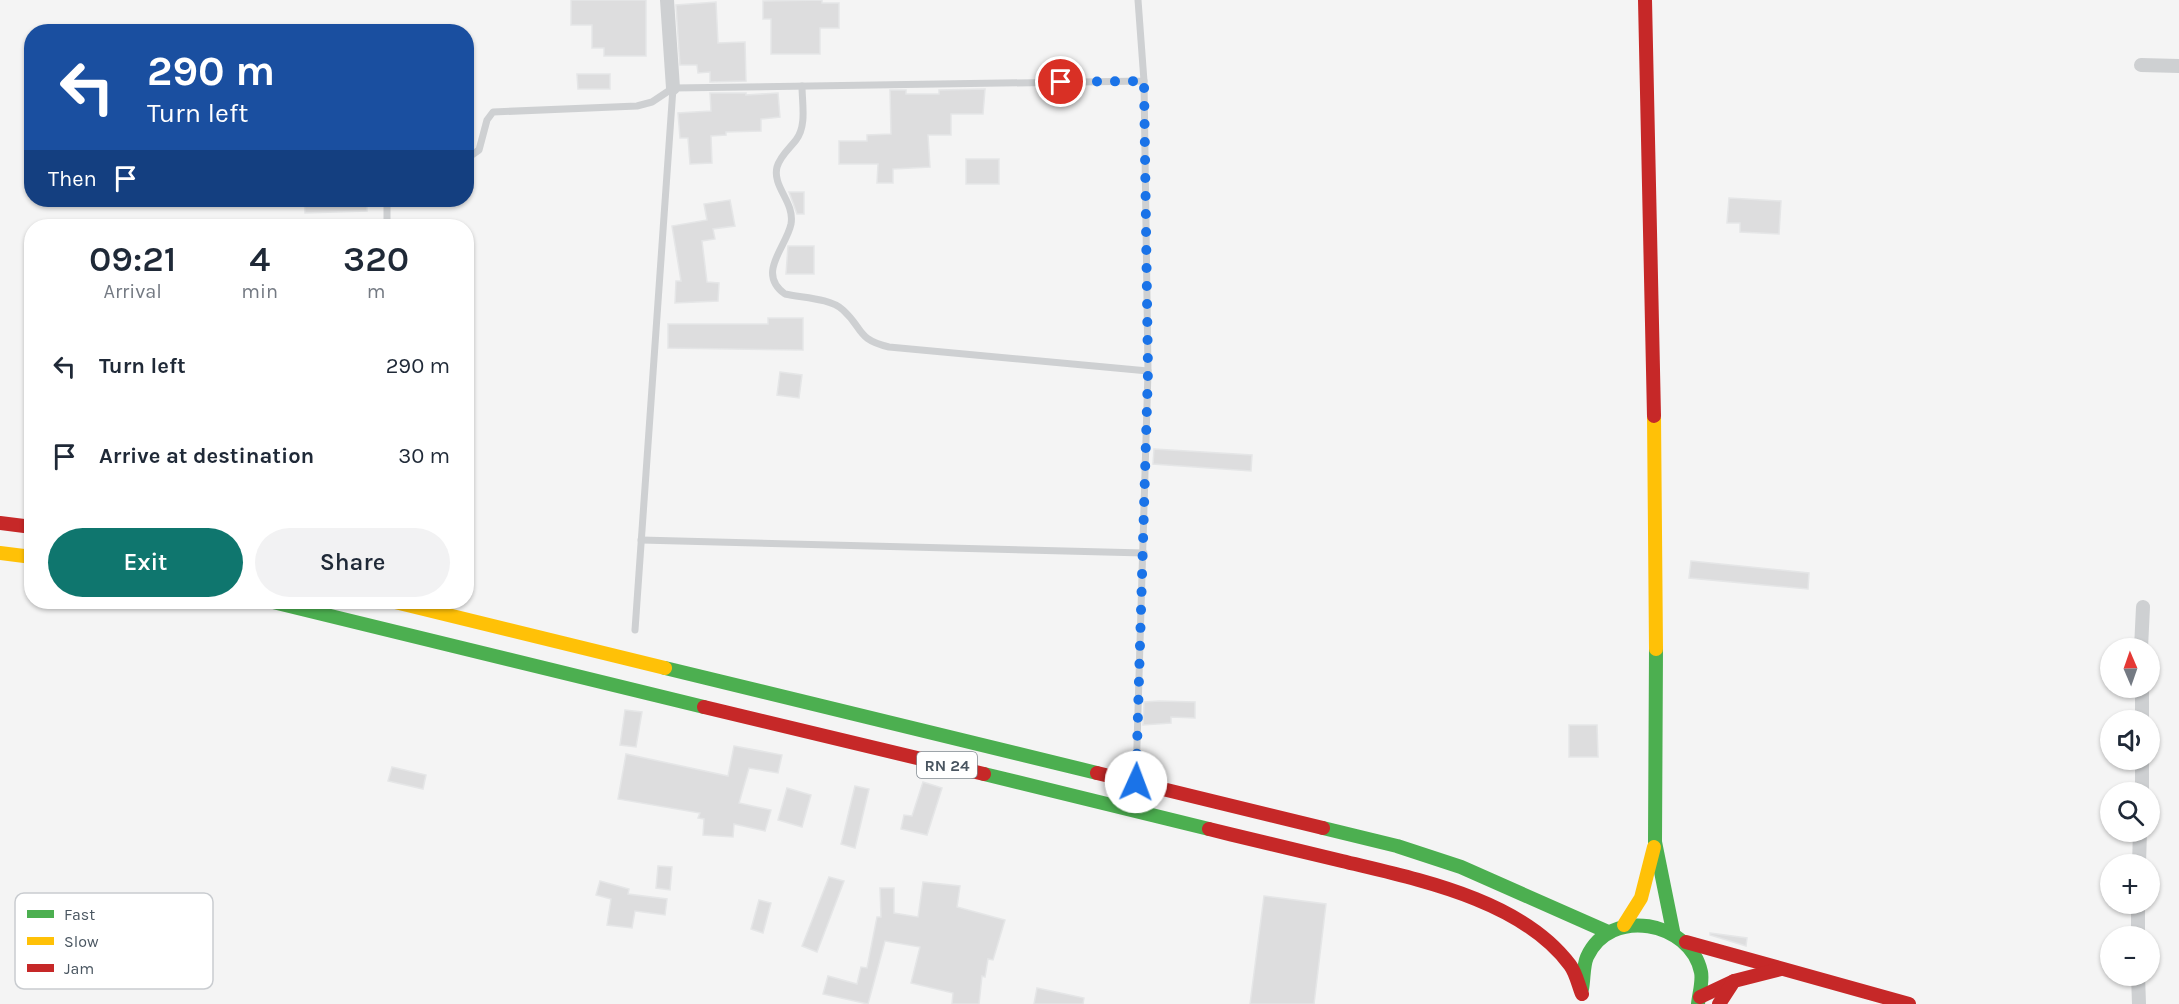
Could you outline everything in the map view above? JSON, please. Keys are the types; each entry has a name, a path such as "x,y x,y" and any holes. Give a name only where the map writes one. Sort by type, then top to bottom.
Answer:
{"main road":[{"path":"1645,0 1656,537 1655,842 1673,932"},
{"path":"0,524 24,526"},
{"path":"0,553 24,556"},
{"name":"RN 24","path":"302,609 1419,880 1454,891 1524,925 1552,946 1571,966 1584,999"},
{"name":"RN 24","path":"424,609 1397,846 1461,867 1608,932"},
{"path":"1624,925 1641,897 1655,842"},
{"path":"1584,999 1581,976 1586,959 1595,944 1608,932 1624,925 1640,922 1657,925 1673,932 1686,942 1697,959 1702,978 1699,1001"},
{"path":"1686,942 1785,969 1882,1000 1909,1004"},
{"path":"1699,1001 1734,981 1785,969"},
{"path":"1719,1004 1734,981"}],"street":[{"path":"667,0 673,88"},
{"path":"2141,65 2179,66"},
{"path":"2141,638 2143,607"},
{"path":"2138,986 2139,1004"}],"lane":[{"path":"1136,782 1148,371 1144,81 1138,0"},
{"path":"474,153 479,150 487,120 493,112 645,105 673,88 1144,81"},
{"path":"802,86 801,130 777,168 776,177 791,209 787,237 774,260 773,277 778,289 785,294 838,307 843,310 862,336 889,347 1148,371"},
{"path":"635,630 673,88"},
{"path":"641,540 1144,553"}],"building":[{"path":"571,0 646,0 646,56 604,56 604,48 592,48 592,25 571,25"},
{"path":"822,0 822,3 839,3 839,28 820,28 820,54 771,54 771,19 763,19 763,1"},
{"path":"716,2 718,43 745,42 746,81 710,82 710,72 698,73 697,65 680,65 676,5"},
{"path":"577,74 610,74 610,89 578,89"},
{"path":"985,89 983,114 951,114 951,135 928,135 930,167 893,169 893,183 877,183 878,164 839,164 839,141 867,141 867,135 891,134 890,90 906,90 906,94 939,94 939,90"},
{"path":"710,93 746,93 746,95 778,93 780,117 761,119 761,131 726,132 726,135 711,136 712,163 690,164 688,138 680,138 678,113 711,111"},
{"path":"966,159 999,159 999,184 966,184"},
{"path":"789,192 804,192 804,214 797,214"},
{"path":"1729,198 1781,201 1779,234 1740,232 1740,223 1727,223"},
{"path":"730,200 735,226 713,229 715,239 702,241 707,282 719,283 718,301 675,303 676,281 681,281 672,226 707,220 704,204"},
{"path":"305,207 367,207 367,211 305,213"},
{"path":"788,246 814,246 814,274 786,274"},
{"path":"768,318 803,318 803,350 668,348 668,324 768,324"},
{"path":"780,372 802,375 799,398 777,395"},
{"path":"1154,449 1252,455 1251,471 1153,464"},
{"path":"1691,561 1809,573 1808,589 1689,578"},
{"path":"1144,702 1195,702 1195,718 1171,717 1171,723 1143,725"},
{"path":"625,710 642,712 636,747 620,745"},
{"path":"1569,725 1597,725 1598,757 1569,757"},
{"path":"734,746 782,755 778,773 749,768 739,803 771,810 765,831 734,824 733,837 703,835 704,819 698,818 700,813 618,799 626,754 728,776"},
{"path":"392,767 426,775 423,789 388,781"},
{"path":"923,782 942,788 927,835 901,829 904,815 912,816"},
{"path":"855,786 869,789 855,848 841,844"},
{"path":"787,788 811,795 802,827 778,820"},
{"path":"658,866 672,867 670,890 656,888"},
{"path":"829,877 844,881 817,952 802,946"},
{"path":"600,881 629,889 628,894 667,899 665,915 635,911 632,928 607,925 611,899 596,895"},
{"path":"923,882 960,886 957,907 1005,920 993,960 988,959 985,977 982,976 979,1004 952,1004 953,993 911,983 920,947 885,941 868,1004 823,994 828,976 857,984 861,967 867,968 877,917 881,917 880,888 894,888 894,913 918,917"},
{"path":"1264,896 1326,904 1314,1004 1250,1004"},
{"path":"759,900 771,903 763,933 751,929"},
{"path":"1710,933 1747,938 1746,946 1710,935"},
{"path":"1037,988 1084,998 1083,1004 1034,1004"}],"traffic: fast":[{"path":"302,609 704,707"},
{"path":"1656,649 1655,842 1673,931"},
{"path":"665,668 1097,773"},
{"path":"984,774 1209,829"},
{"path":"1323,828 1397,846 1461,867 1608,932"},
{"path":"1582,989 1587,957 1598,941 1613,931 1630,926 1648,926 1666,931 1682,941 1694,955 1701,972 1698,1004"}],"traffic: slow":[{"path":"1654,416 1656,649"},
{"path":"0,553 24,556"},
{"path":"424,609 665,668"},
{"path":"1624,925 1641,898 1654,847"}],"traffic: jam":[{"path":"1645,0 1654,416"},
{"path":"0,523 24,526"},
{"path":"704,707 984,774"},
{"path":"1097,773 1323,828"},
{"path":"1209,829 1434,884 1496,908 1524,923 1549,942 1572,968 1582,994"},
{"path":"1686,942 1909,1004"},
{"path":"1719,1004 1734,981 1781,969"},
{"path":"1700,997 1734,981"}],"route":[{"path":"1061,82 1144,81 1148,371 1136,782"}]}
